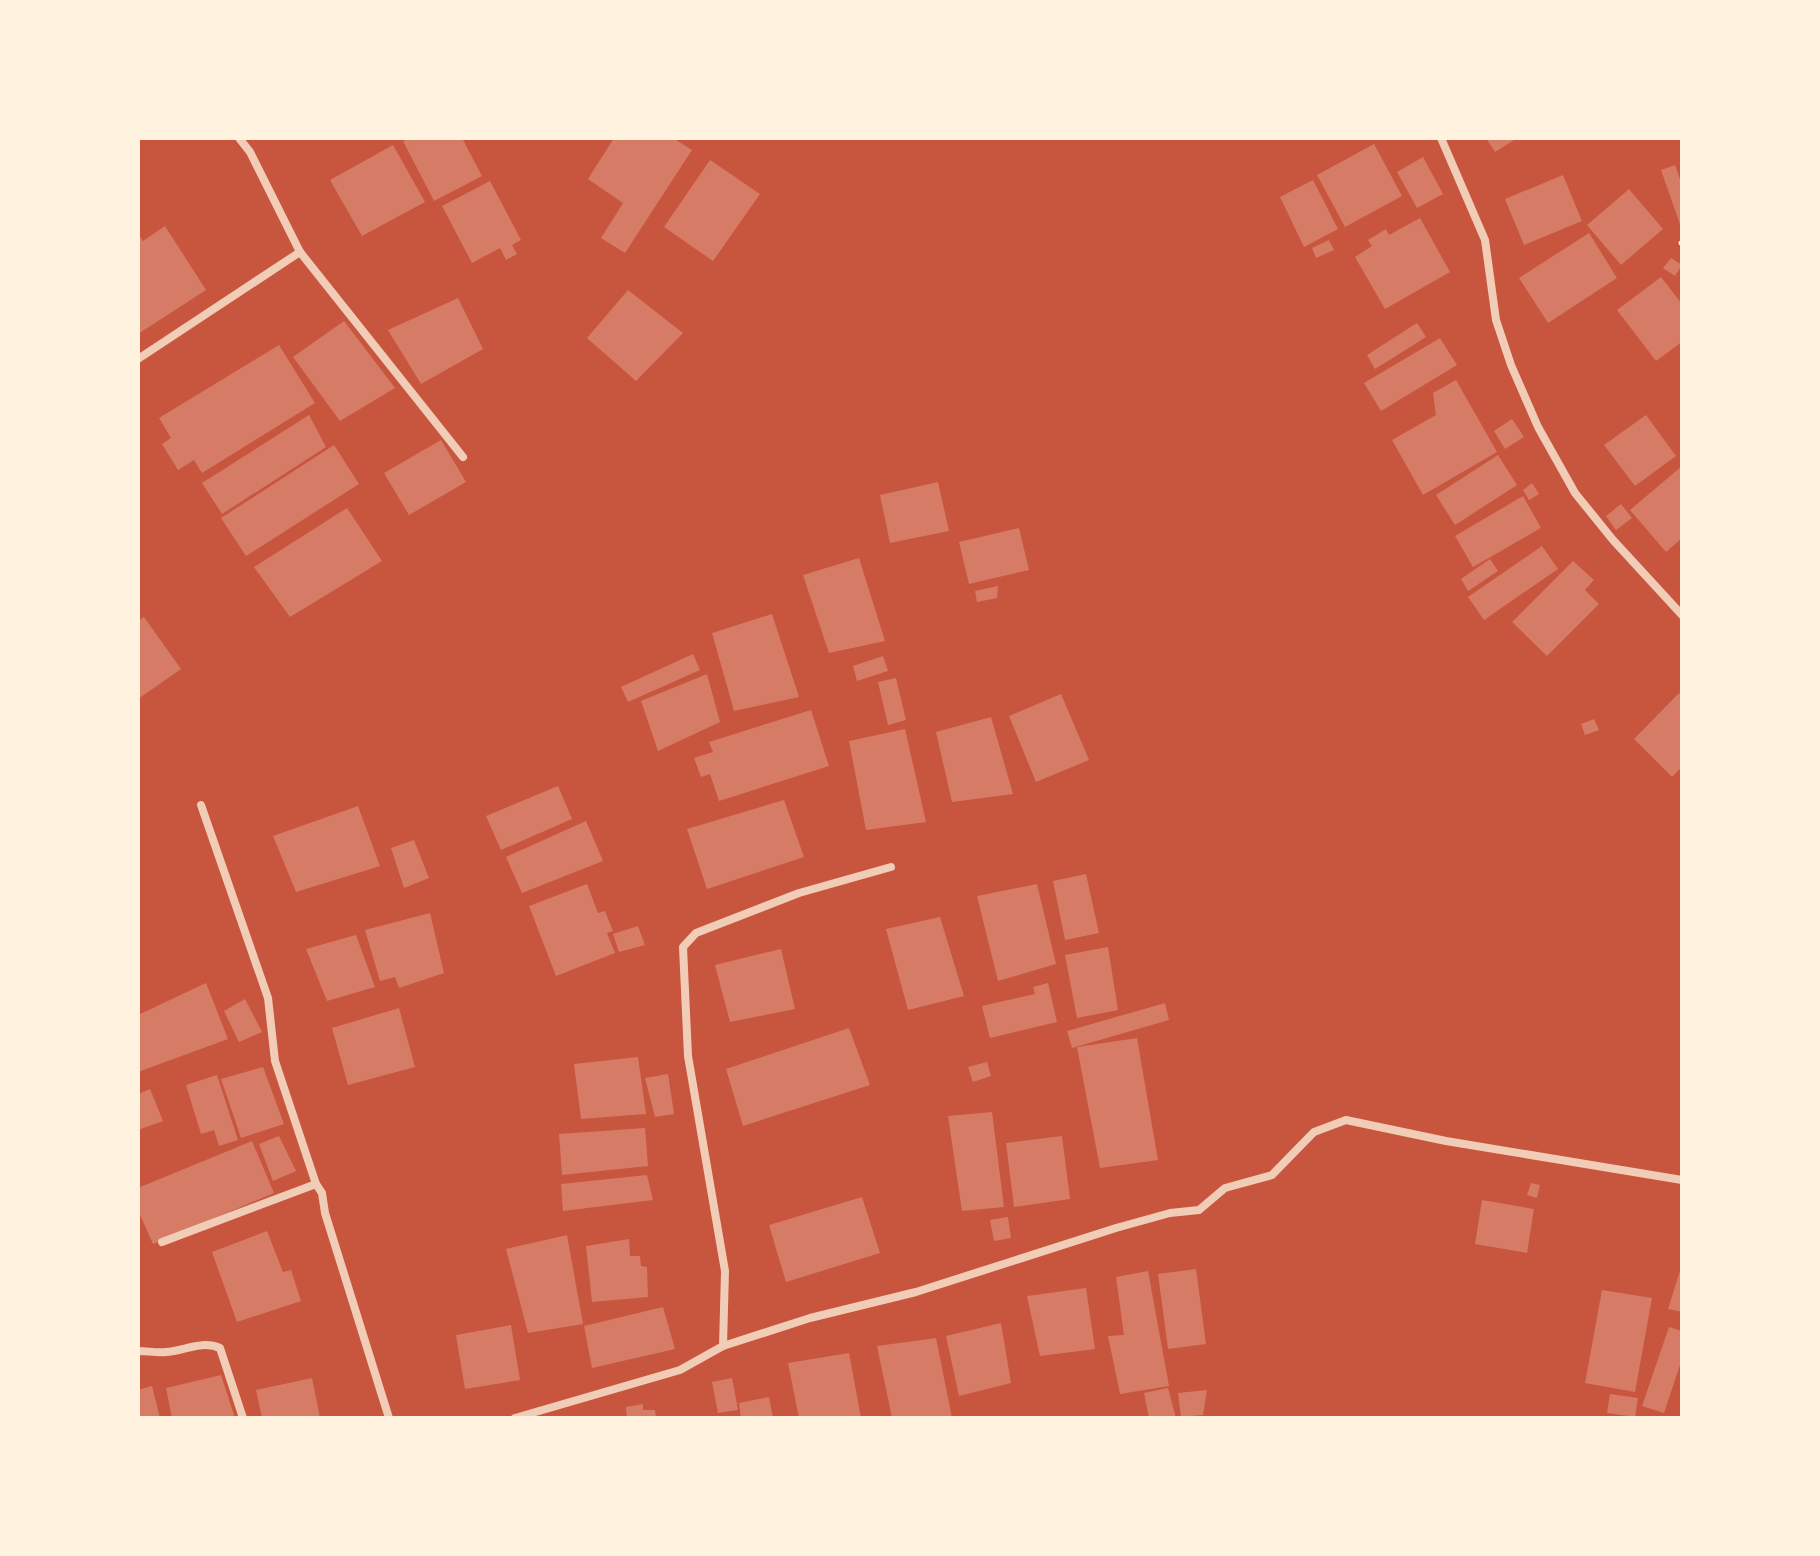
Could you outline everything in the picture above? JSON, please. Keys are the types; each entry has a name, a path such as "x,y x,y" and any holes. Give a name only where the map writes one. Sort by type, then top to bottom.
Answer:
{"street":[{"path":"239,138 250,152 300,252 463,457"},
{"path":"1441,138 1485,240 1496,320 1511,365 1538,427 1575,493 1613,540 1678,605 1682,615"},
{"path":"138,359 300,252"},
{"path":"201,805 268,998 275,1061 316,1184 322,1193 389,1418"},
{"path":"723,1346 725,1271 688,1056 683,947 696,933 799,893 891,867"},
{"path":"515,1418 680,1370 723,1346 810,1318 916,1292 1170,1213 1199,1210 1225,1188 1272,1175 1314,1132 1346,1120 1446,1141 1682,1180"},
{"path":"162,1242 316,1184"},
{"path":"138,1351 167,1353 193,1346 213,1345 220,1348 243,1418"}],"building":[{"path":"409,138 462,138 482,176 434,201 403,141"},
{"path":"614,138 673,138 692,150 625,253 601,238 623,203 588,179"},
{"path":"1486,138 1517,138 1495,152"},
{"path":"1374,144 1402,196 1345,227 1317,175"},
{"path":"393,145 425,202 362,236 330,180"},
{"path":"1423,157 1443,194 1417,208 1397,172"},
{"path":"710,160 760,194 713,261 664,227"},
{"path":"1675,165 1682,185 1682,230 1661,170"},
{"path":"1563,175 1582,221 1524,245 1505,199"},
{"path":"1313,180 1338,229 1304,247 1280,197"},
{"path":"490,181 521,240 512,245 517,254 506,260 500,248 472,263 442,206"},
{"path":"1629,189 1663,229 1621,265 1587,225"},
{"path":"1420,218 1450,272 1385,309 1355,257 1372,246 1368,240 1386,229 1389,235"},
{"path":"165,226 206,290 138,334 138,234 143,241"},
{"path":"1589,233 1617,278 1548,323 1519,278"},
{"path":"1329,240 1334,250 1316,258 1312,248"},
{"path":"1671,258 1682,265 1675,276 1663,268"},
{"path":"1661,277 1682,304 1682,342 1656,361 1617,310"},
{"path":"628,290 683,333 636,381 587,338"},
{"path":"458,298 483,349 421,384 388,330"},
{"path":"344,321 395,388 340,421 293,357"},
{"path":"1417,323 1426,337 1375,369 1367,355"},
{"path":"1440,338 1457,365 1381,411 1364,383"},
{"path":"279,345 315,403 202,473 194,460 178,470 162,444 171,438 159,418"},
{"path":"1456,380 1497,452 1423,495 1392,440 1436,415 1433,393"},
{"path":"309,415 326,447 222,514 202,483"},
{"path":"1646,415 1676,456 1635,486 1604,445"},
{"path":"1512,419 1524,437 1505,449 1494,431"},
{"path":"441,440 466,482 409,515 384,473"},
{"path":"334,445 359,484 246,556 221,518"},
{"path":"1498,455 1517,485 1455,525 1436,495"},
{"path":"1682,466 1682,538 1666,552 1630,510"},
{"path":"938,482 949,531 890,543 880,495"},
{"path":"1532,483 1539,494 1529,500 1523,490"},
{"path":"1523,496 1541,528 1473,567 1455,536"},
{"path":"1621,504 1632,518 1616,530 1606,516"},
{"path":"347,508 382,561 290,617 254,567"},
{"path":"1019,528 1029,570 969,584 959,542"},
{"path":"1542,546 1558,569 1484,620 1468,597"},
{"path":"859,558 885,641 829,653 803,575"},
{"path":"1490,559 1498,571 1468,591 1461,579"},
{"path":"1573,561 1594,580 1585,590 1599,604 1547,656 1512,622"},
{"path":"998,586 997,598 977,602 975,591"},
{"path":"772,614 799,697 734,711 712,633"},
{"path":"144,617 181,669 138,699 138,621"},
{"path":"693,654 700,670 628,702 621,687"},
{"path":"883,656 888,671 857,681 853,666"},
{"path":"707,674 720,722 658,751 641,701"},
{"path":"896,678 906,720 888,725 878,682"},
{"path":"1679,693 1682,696 1682,767 1672,777 1634,739"},
{"path":"1061,694 1089,760 1036,782 1009,716"},
{"path":"811,710 829,766 719,801 710,774 701,777 694,758 713,752 709,742"},
{"path":"991,717 1013,794 952,802 936,732"},
{"path":"1594,719 1599,730 1585,735 1581,724"},
{"path":"905,729 926,822 866,830 849,741"},
{"path":"558,786 572,819 501,850 486,816"},
{"path":"784,800 804,857 707,889 687,829"},
{"path":"358,806 380,866 296,892 273,836"},
{"path":"586,821 603,861 522,893 506,857"},
{"path":"414,840 429,878 404,888 391,848"},
{"path":"1086,874 1099,933 1065,940 1053,881"},
{"path":"587,884 598,913 605,911 613,931 607,933 615,953 556,976 529,906"},
{"path":"1037,884 1056,964 998,981 977,896"},
{"path":"430,913 444,973 399,988 395,977 380,981 365,930"},
{"path":"940,917 964,996 908,1010 886,929"},
{"path":"638,926 645,945 619,952 613,934"},
{"path":"356,935 375,987 327,1001 306,949"},
{"path":"1108,947 1118,1010 1077,1018 1065,955"},
{"path":"781,949 795,1009 730,1022 715,965"},
{"path":"206,983 228,1039 138,1072 138,1015"},
{"path":"1048,983 1057,1022 990,1038 982,1006 1035,994 1033,987"},
{"path":"245,999 262,1032 239,1042 224,1011"},
{"path":"1165,1003 1169,1020 1072,1048 1067,1031"},
{"path":"399,1008 415,1067 348,1085 332,1028"},
{"path":"849,1028 870,1085 743,1126 726,1069"},
{"path":"1137,1038 1158,1160 1100,1168 1077,1047"},
{"path":"638,1057 646,1114 581,1119 574,1064"},
{"path":"987,1062 991,1076 973,1082 968,1067"},
{"path":"263,1067 284,1124 241,1138 221,1079"},
{"path":"668,1074 674,1114 655,1117 645,1078"},
{"path":"217,1075 238,1140 219,1146 214,1130 201,1134 186,1085"},
{"path":"150,1089 163,1121 138,1130 138,1094"},
{"path":"992,1112 1004,1207 962,1211 948,1116"},
{"path":"645,1128 648,1166 562,1175 559,1134"},
{"path":"279,1136 296,1171 273,1181 259,1144"},
{"path":"1062,1136 1070,1199 1014,1207 1006,1143"},
{"path":"252,1141 274,1193 153,1244 138,1210 138,1188"},
{"path":"647,1175 653,1200 563,1211 561,1184"},
{"path":"1531,1183 1540,1185 1537,1198 1527,1195"},
{"path":"862,1197 880,1253 786,1282 769,1225"},
{"path":"1482,1200 1534,1209 1527,1253 1475,1244"},
{"path":"1008,1217 1011,1238 994,1241 990,1220"},
{"path":"267,1231 283,1272 291,1270 301,1301 237,1322 212,1252"},
{"path":"567,1235 583,1324 528,1333 506,1249"},
{"path":"629,1239 630,1256 640,1256 641,1266 647,1267 648,1297 592,1302 586,1246"},
{"path":"1682,1264 1682,1312 1668,1309"},
{"path":"1196,1269 1206,1344 1168,1349 1158,1274"},
{"path":"1148,1271 1169,1386 1120,1394 1108,1336 1124,1335 1116,1277"},
{"path":"1086,1288 1095,1349 1040,1356 1027,1296"},
{"path":"1602,1290 1652,1298 1635,1392 1585,1383"},
{"path":"663,1307 675,1349 592,1368 584,1326"},
{"path":"1001,1323 1011,1383 959,1396 946,1336"},
{"path":"511,1325 520,1380 465,1389 456,1335"},
{"path":"1669,1327 1682,1331 1682,1359 1664,1413 1642,1406"},
{"path":"936,1338 952,1418 892,1418 877,1346"},
{"path":"849,1353 861,1418 799,1418 788,1363"},
{"path":"221,1375 235,1418 172,1418 166,1388"},
{"path":"312,1378 320,1418 262,1418 256,1390"},
{"path":"732,1378 738,1410 718,1413 712,1382"},
{"path":"152,1386 160,1418 138,1418 138,1390"},
{"path":"1168,1388 1176,1418 1149,1418 1144,1393"},
{"path":"1207,1390 1203,1415 1181,1417 1178,1393"},
{"path":"1610,1394 1638,1398 1635,1417 1607,1413"},
{"path":"769,1397 773,1418 741,1418 739,1403"},
{"path":"643,1404 643,1410 655,1410 656,1418 627,1418 626,1407"}]}
